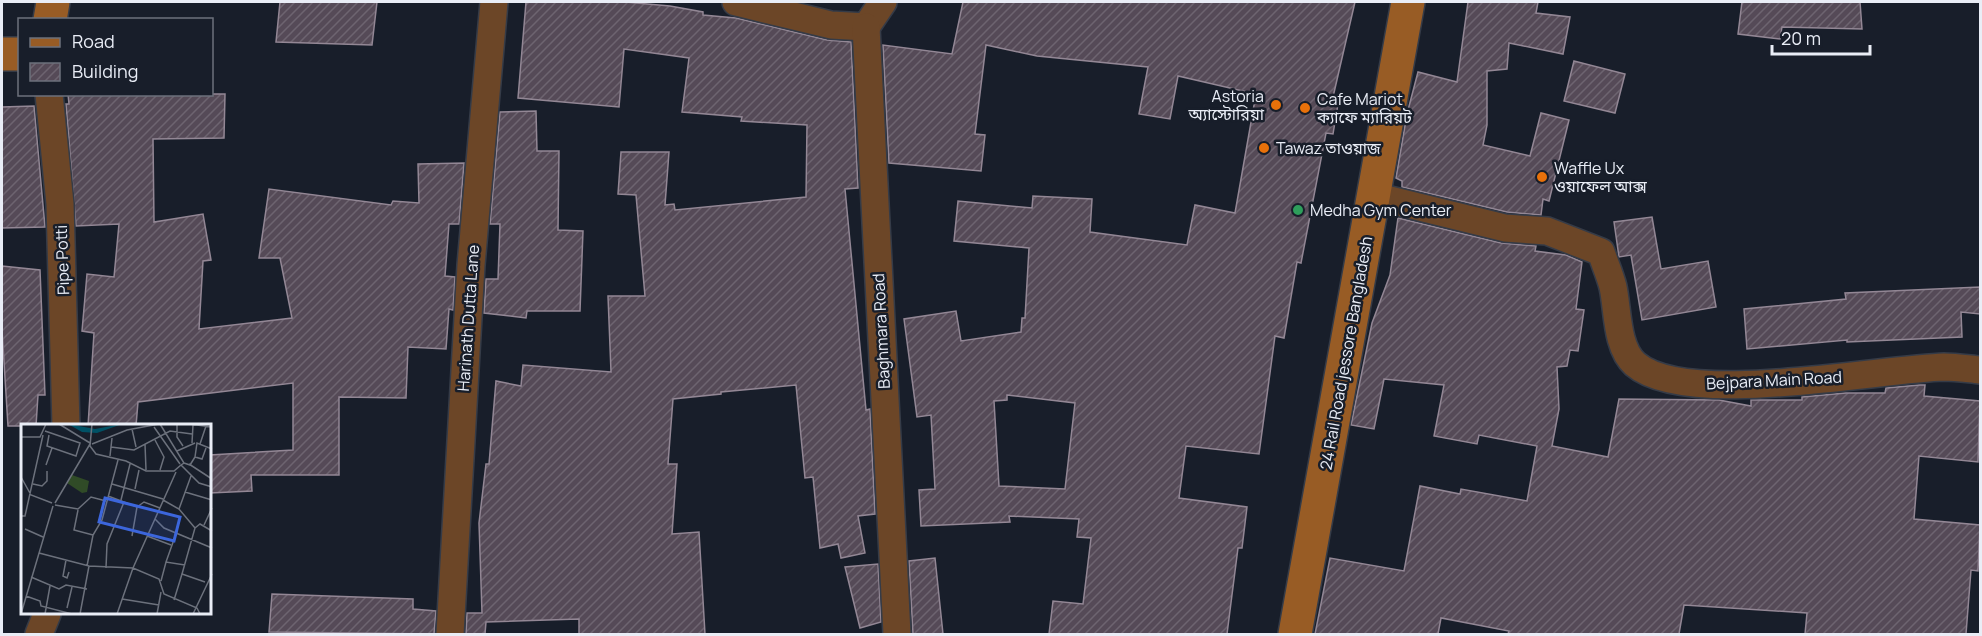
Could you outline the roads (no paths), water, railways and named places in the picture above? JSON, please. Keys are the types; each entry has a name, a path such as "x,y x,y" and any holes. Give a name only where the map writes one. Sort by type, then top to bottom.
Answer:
{"street":[{"path":"50,18 53,2"},
{"name":"Harinath Dutta Lane","path":"450,634 472,254 494,2"},
{"path":"736,2 831,25 866,27 883,2"},
{"name":"24 Rail Road jessore Bangladesh","path":"1295,634 1408,2"},
{"name":"Baghmara Road","path":"866,27 897,634"},
{"path":"2,54 18,54"},
{"name":"Pipe Potti","path":"49,96 61,215 66,424"},
{"name":"Bejpara Main Road","path":"1374,195 1505,228 1547,231 1602,252 1612,286 1623,342 1634,363 1655,375 1696,384 1768,384 1945,367 1980,370"},
{"path":"39,634 47,615"}],"place":[{"name":"Astoria অ্যাস্টোরিয়া","path":"1276,105"},
{"name":"Cafe Mariot ক্যাফে ম্যারিয়ট","path":"1305,108"},
{"name":"Tawaz তাওয়াজ","path":"1264,148"},
{"name":"Waffle Ux ওয়াফেল আক্স","path":"1542,177"},
{"name":"Medha Gym Center","path":"1298,210"}]}
